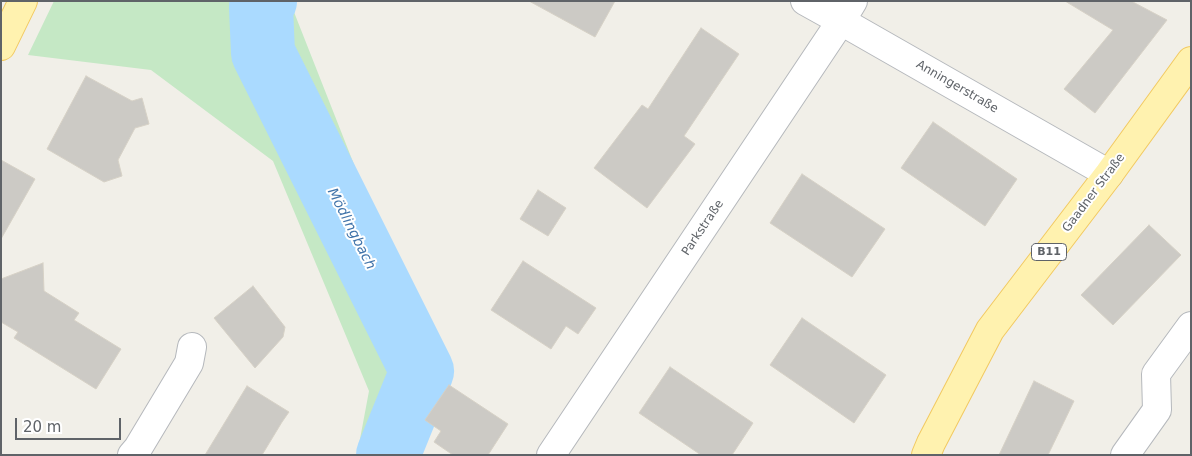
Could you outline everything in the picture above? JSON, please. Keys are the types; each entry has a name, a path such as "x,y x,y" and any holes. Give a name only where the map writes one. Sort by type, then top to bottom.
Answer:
{"main road":[{"path":"1,46 24,1"},
{"name":"Gaadner Straße","path":"926,455 990,330 1109,174 1191,61"}],"street":[{"name":"Anningerstraße","path":"804,1 847,11 1109,174"},
{"name":"Parkstraße","path":"551,455 847,11"},
{"path":"1125,455 1157,410 1156,374 1191,326"},
{"path":"132,455 189,363 192,347"}],"green space":[{"path":"54,1 298,1 292,7 435,370 386,455 357,455 369,391 273,161 151,70 28,55"}],"building":[{"path":"529,1 615,1 595,37"},
{"path":"1065,1 1131,1 1167,20 1095,113 1064,89 1113,30"},
{"path":"701,28 739,54 684,136 695,144 647,208 594,168 642,105 648,109"},
{"path":"86,76 132,101 142,98 149,124 135,128 118,160 122,176 104,182 47,149"},
{"path":"933,122 1017,179 985,226 901,168"},
{"path":"1,160 35,179 1,239"},
{"path":"802,174 885,229 852,277 770,223"},
{"path":"538,190 566,208 548,236 520,219"},
{"path":"1149,225 1181,255 1113,325 1081,295"},
{"path":"523,261 596,308 578,334 566,326 551,349 491,310"},
{"path":"43,263 44,291 79,313 74,320 121,349 96,389 14,338 18,332 1,322 1,279"},
{"path":"253,286 285,327 283,337 255,368 214,318"},
{"path":"802,318 886,375 854,423 770,365"},
{"path":"670,367 753,423 732,455 701,455 639,413"},
{"path":"1034,381 1074,401 1048,455 999,455"},
{"path":"449,385 508,424 488,455 453,455 434,442 441,431 425,420"},
{"path":"247,386 289,412 262,455 205,455"}],"waterway":[{"name":"Mödlingbach","path":"265,1 261,7 263,53 422,371 388,455"}]}
